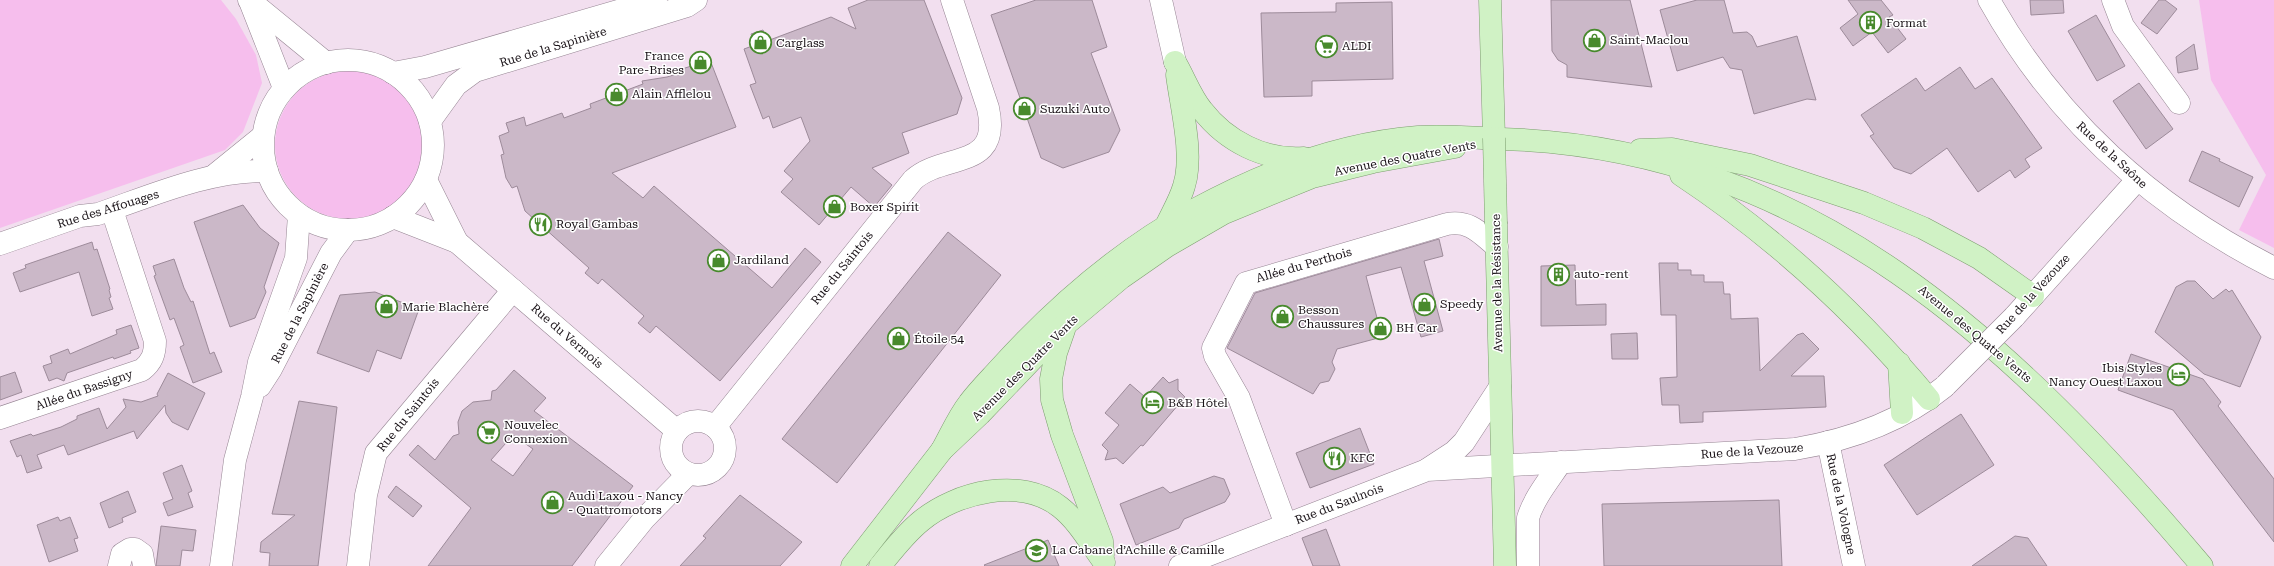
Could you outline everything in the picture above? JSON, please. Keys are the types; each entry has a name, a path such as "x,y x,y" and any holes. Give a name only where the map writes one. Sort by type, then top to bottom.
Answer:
{"main road":[{"name":"Avenue de la Résistance","path":"1490,0 1505,566"},
{"path":"1175,62 1201,109 1228,135 1254,151 1268,156 1284,158 1320,157"},
{"path":"1166,226 1184,186 1187,172 1186,142 1175,62"},
{"name":"Avenue des Quatre Vents","path":"852,566 942,450 968,404 1022,344 1096,277 1166,226 1244,185 1320,157 1380,142 1421,137 1508,139 1555,142 1616,152 1663,163 1728,183 1812,221 1879,260 1939,302 2004,355 2052,400 2140,493 2202,566"},
{"name":"Avenue des Quatre Vents","path":"942,450 980,414 1065,325 1122,278 1167,246 1224,213 1271,193 1312,178 1373,162 1508,139"},
{"path":"1616,152 1672,149 1750,165 1864,203 1923,228 1979,258 2033,296"},
{"path":"1663,163 1716,198 1783,253 1857,320 1899,363 1929,399"},
{"path":"1065,325 1056,353 1052,372 1052,400 1062,435 1102,541 1104,564"},
{"path":"1899,363 1902,414"},
{"path":"880,566 909,531 939,508 988,490 1001,489 1026,492 1044,498 1059,506 1070,516 1104,564"}],"street":[{"name":"Rue de la Sapinière","path":"393,73 425,67 656,0"},
{"name":"Rue de la Sapinière","path":"430,122 456,85 475,71 687,6 696,0"},
{"name":"Rue du Saintois","path":"715,427 913,180 926,171 970,156 981,149 988,140 991,123 988,108 952,0"},
{"path":"1161,0 1175,62"},
{"name":"Rue de la Saône","path":"1989,0 2029,64 2064,109 2109,155 2137,180 2173,208 2225,242 2274,268"},
{"path":"2113,0 2123,26 2133,42 2179,103"},
{"path":"250,1 326,63"},
{"path":"250,1 284,88"},
{"path":"353,60 366,62 393,73 418,97 430,122 433,146 426,180 412,200 393,217 373,226 348,230 318,225 299,214 282,200 267,171 263,149 263,136 271,108 284,88 303,73 326,63 353,60"},
{"name":"Rue des Affouages","path":"216,174 263,136"},
{"name":"Rue des Affouages","path":"0,244 80,216 98,214 112,210 216,174 267,171"},
{"name":"Rue du Vermois","path":"426,180 457,242"},
{"name":"Rue de la Vezouze","path":"1502,466 1762,452 1795,449 1855,436 1902,414 1929,399 1946,385 2014,317 2137,180"},
{"name":"Allée du Bassigny","path":"0,418 142,370 150,363 155,352 155,341 112,210"},
{"name":"Rue de la Sapinière","path":"221,566 236,460 259,362 296,258 299,214"},
{"name":"Rue du Vermois","path":"393,217 457,242 677,431"},
{"name":"Allée du Perthois","path":"1286,525 1239,398 1215,356 1214,341 1246,283 1252,280 1457,222 1469,225 1497,247"},
{"name":"Rue de la Sapinière","path":"252,397 271,369 331,253 348,230"},
{"name":"Rue du Saintois","path":"358,566 366,495 376,453 466,344 513,290"},
{"path":"1427,470 1454,452 1464,442 1500,387"},
{"path":"689,422 704,422 715,427 720,432 725,445 723,459 714,470 708,473 702,475 688,474 675,463 671,455 672,438 677,431 689,422"},
{"name":"Rue de la Vologne","path":"1828,442 1854,566"},
{"path":"1528,566 1528,518 1542,489 1561,462"},
{"name":"Rue du Saulnois","path":"1180,566 1427,470 1502,466"},
{"path":"606,566 644,519 688,474"},
{"path":"119,566 122,554 130,549 135,549 142,554 144,566"}],"shaded area":[{"path":"0,0 221,0 236,19 256,55 262,83 243,132 225,150 0,228"},
{"path":"2199,0 2274,0 2274,248 2239,230 2266,175 2211,80"},
{"path":"349,71 363,73 384,80 396,88 406,98 417,117 423,145 421,159 414,180 406,192 396,202 377,213 349,219 335,217 314,210 302,202 292,192 281,173 275,145 277,131 284,110 292,98 302,88 321,77"}],"building":[{"path":"868,0 924,0 962,98 957,114 902,133 909,153 872,168 892,185 874,207 851,187 819,225 781,192 793,179 784,171 810,141 801,117 773,128 769,116 763,119 750,85 756,83 744,49 755,45 751,34 763,30 767,41 831,17 856,29 848,8"},
{"path":"1036,0 1092,0 1107,47 1091,53 1120,130 1109,152 1063,168 1041,158 991,15"},
{"name":"Saint-Maclou","path":"1551,0 1630,0 1652,87 1567,77 1567,65 1558,60 1552,51"},
{"path":"1697,0 1724,0 1733,33 1747,32 1752,36 1757,47 1797,36 1816,100 1807,99 1754,114 1742,70 1730,68 1723,57 1677,71 1660,10"},
{"name":"Format","path":"1848,0 1881,0 1893,15 1889,17 1906,39 1888,53 1872,32 1853,46 1840,28 1858,14"},
{"path":"2030,0 2063,0 2064,13 2031,15"},
{"path":"2159,0 2165,0 2177,9 2157,34 2141,23"},
{"name":"ALDI","path":"1392,2 1393,79 1312,81 1312,96 1264,97 1261,13 1336,12 1336,3"},
{"path":"2096,15 2125,66 2097,81 2068,31"},
{"path":"2194,44 2198,69 2178,73 2176,57"},
{"path":"710,60 736,127 612,173 643,198 654,186 772,288 805,248 821,262 720,381 656,326 650,333 638,323 644,316 602,279 598,284 585,273 589,268 525,211 517,186 512,188 506,178 501,155 504,154 499,136 509,132 506,123 524,117 526,126 562,113 564,118 591,108 590,104 643,84 642,81 667,77 683,72 682,69"},
{"path":"1960,67 1975,89 1992,78 2042,148 2025,159 2030,167 2015,178 2010,170 1978,192 1947,148 1911,174 1894,168 1870,136 1874,134 1861,115 1916,78 1925,91"},
{"path":"2139,83 2173,129 2146,149 2113,101"},
{"path":"2202,151 2253,177 2239,207 2189,181"},
{"path":"243,205 260,228 279,243 264,287 266,292 255,318 230,327 194,222"},
{"path":"948,232 1001,275 837,483 782,439"},
{"path":"1439,239 1443,256 1424,261 1443,331 1421,337 1401,267 1366,276 1382,337 1337,349 1332,362 1335,369 1329,381 1320,383 1313,394 1227,348 1255,293"},
{"path":"92,242 94,250 97,249 110,289 111,297 109,298 113,309 92,316 79,272 20,292 13,273 26,268 25,265"},
{"path":"174,259 184,288 191,302 193,301 210,354 214,352 222,372 193,383 180,347 184,345 174,318 170,320 154,276 156,275 153,266"},
{"path":"1659,263 1678,263 1678,270 1691,270 1691,275 1704,275 1704,282 1723,282 1724,294 1730,294 1731,319 1758,318 1760,371 1797,335 1803,333 1819,349 1791,376 1824,376 1826,407 1703,412 1703,422 1680,423 1679,405 1662,405 1660,378 1677,377 1676,315 1661,315"},
{"path":"1575,265 1576,305 1606,304 1606,325 1541,326 1541,266"},
{"path":"2187,281 2195,281 2213,299 2226,289 2229,292 2232,290 2261,337 2240,387 2204,374 2155,332 2176,287"},
{"path":"375,292 419,309 401,359 377,350 369,372 317,353 340,295"},
{"path":"131,325 139,348 130,351 131,353 114,359 113,357 67,373 64,381 57,378 49,381 43,366 52,363 50,356 68,349 70,354 117,334 116,330"},
{"path":"1637,333 1638,359 1612,359 1611,334"},
{"path":"2131,354 2203,379 2221,402 2218,406 2274,479 2274,542 2173,410 2118,390"},
{"path":"514,370 546,398 534,411 633,486 572,566 428,566 471,508 409,455 418,445 435,460 453,436 459,434 458,422 462,411 473,402 491,400 492,391 496,390","holes":["513,435 533,449 513,476 491,460"]},
{"path":"15,372 22,392 0,400 0,377"},
{"path":"168,373 205,393 188,430 172,422 166,413 165,405 137,439 134,431 68,455 64,445 37,455 42,468 27,473 21,455 17,457 10,441 31,434 33,436 61,427 77,419 77,416 99,408 107,429 126,407 123,399 141,402 158,396 157,394"},
{"path":"1163,377 1169,383 1178,379 1178,390 1185,397 1143,446 1141,445 1123,464 1116,458 1105,460 1108,451 1102,445 1119,425 1105,413 1130,384 1145,397"},
{"path":"299,401 337,407 318,566 269,566 270,553 260,552 261,542 295,515 272,514"},
{"path":"1961,414 1994,465 1917,515 1884,465"},
{"name":"KFC","path":"1360,428 1374,464 1310,488 1296,453"},
{"path":"182,465 192,491 188,493 193,507 168,516 163,503 173,499 163,473"},
{"path":"1214,476 1224,479 1230,494 1225,502 1184,519 1179,528 1136,545 1120,504 1163,487 1170,493"},
{"path":"396,486 422,506 413,517 388,497"},
{"path":"128,491 136,512 122,518 123,522 109,528 100,503"},
{"path":"740,495 802,542 780,566 680,566 706,538 703,536"},
{"path":"1779,500 1782,566 1604,566 1602,504"},
{"path":"58,517 60,521 70,517 78,538 74,539 78,551 49,562 37,525"},
{"path":"161,526 196,530 193,551 182,550 180,566 156,566"},
{"path":"1326,529 1340,566 1313,566 1302,538"},
{"path":"2015,536 2028,538 2047,566 1972,566"},
{"name":"La Cabane d’Achille & Camille","path":"1048,540 1059,566 984,565"}],"place":[{"name":"Format","path":"1870,23"},
{"name":"Saint-Maclou","path":"1595,40"},
{"name":"Carglass","path":"760,43"},
{"name":"ALDI","path":"1327,46"},
{"name":"France Pare-Brises","path":"700,63"},
{"name":"Alain Afflelou","path":"617,94"},
{"name":"Suzuki Auto","path":"1024,109"},
{"name":"Boxer Spirit","path":"834,207"},
{"name":"Royal Gambas","path":"541,224"},
{"name":"Jardiland","path":"719,260"},
{"name":"auto-rent","path":"1558,274"},
{"name":"Speedy","path":"1424,304"},
{"name":"Marie Blachère","path":"387,307"},
{"name":"Besson Chaussures","path":"1283,317"},
{"name":"BH Car","path":"1380,328"},
{"name":"Étoile 54","path":"898,339"},
{"name":"Ibis Styles Nancy Ouest Laxou","path":"2178,375"},
{"name":"B&B Hôtel","path":"1153,403"},
{"name":"Nouvelec Connexion","path":"488,432"},
{"name":"KFC","path":"1335,458"},
{"name":"Audi Laxou - Nancy - Quattromotors","path":"552,503"},
{"name":"La Cabane d’Achille & Camille","path":"1037,550"}]}
